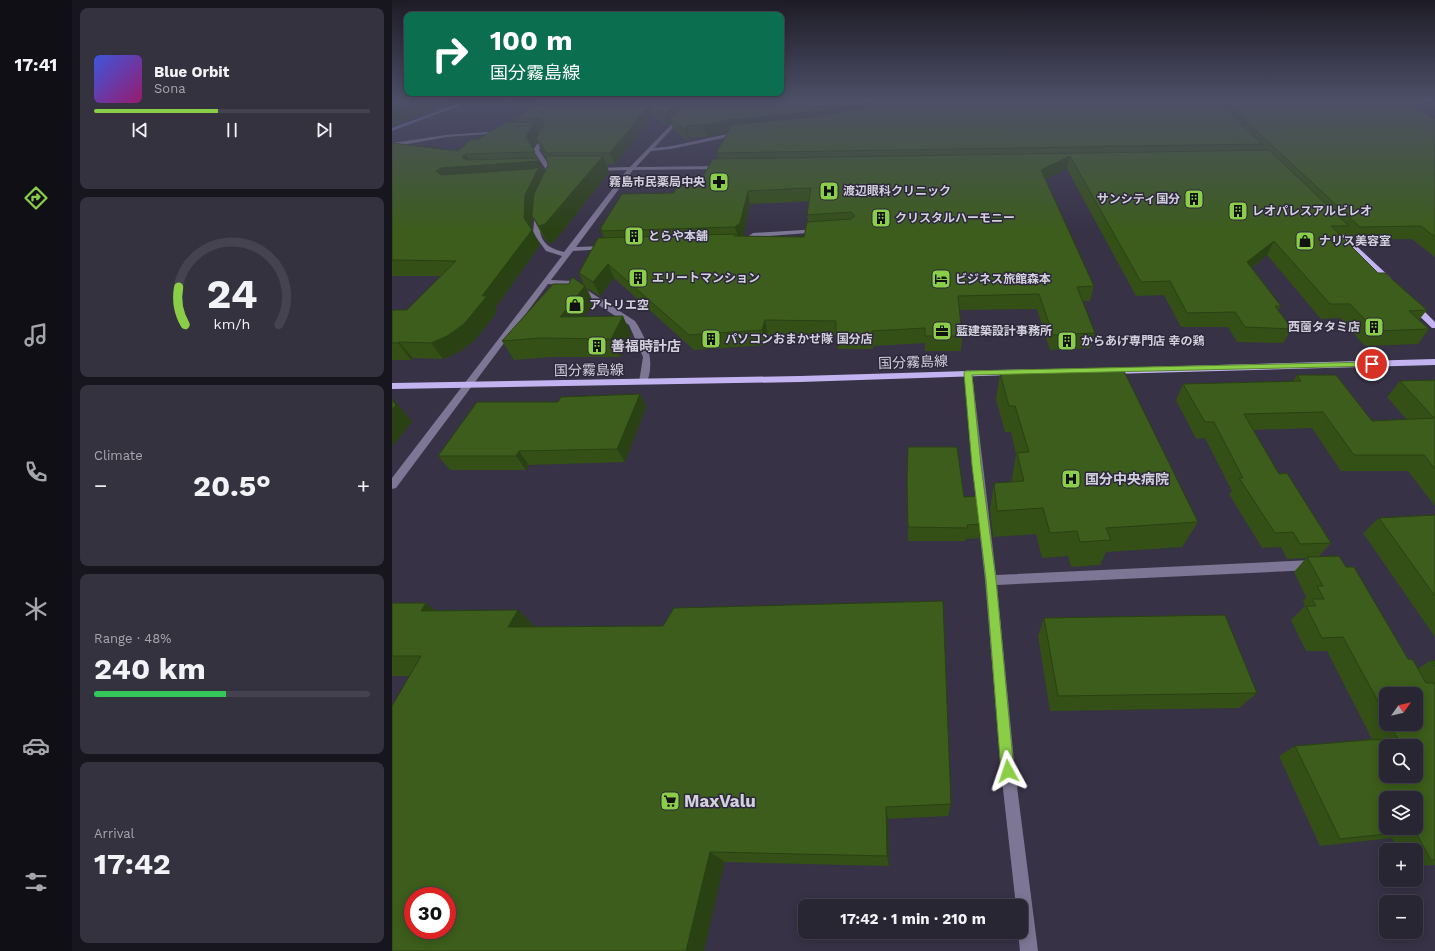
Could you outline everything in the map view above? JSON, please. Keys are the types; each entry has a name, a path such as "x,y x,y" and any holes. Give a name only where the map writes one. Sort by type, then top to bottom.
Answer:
{"main road":[{"path":"1330,224 1395,288"},
{"path":"1407,299 1435,326"},
{"path":"1099,371 1435,362"},
{"name":"国分霧島線","path":"392,386 468,386 800,379 1045,372"}],"street":[{"path":"392,145 402,143"},
{"path":"541,143 536,150 551,168"},
{"path":"392,485 572,249 631,169 654,143"},
{"path":"648,150 664,149 688,143"},
{"path":"541,169 551,168"},
{"path":"548,185 551,180 547,178 551,168"},
{"path":"586,169 728,168"},
{"path":"540,203 537,210 536,233 548,250 567,255"},
{"path":"734,245 740,244 753,234 829,230"},
{"path":"572,249 611,248"},
{"path":"547,282 570,283 632,323 637,331 647,357 643,382"},
{"path":"968,373 976,465 991,580 1008,771 1029,951"},
{"path":"991,580 1326,564"}],"building":[{"path":"392,143 458,151 466,143 530,143 535,152 466,154 462,157 466,160 538,158 539,161 441,168 436,171 441,175 531,169 539,167 525,195 524,218 532,230 482,296 487,296 464,324 447,336 431,343 392,343 392,310 407,310 456,261 392,260"},
{"path":"540,143 618,143 610,153 546,153"},
{"path":"721,143 1262,144 716,153"},
{"path":"1270,143 1435,143 1435,237 1421,226 1360,227"},
{"path":"1269,150 1349,226 1331,226 1378,273 1385,273 1427,310 1409,311 1429,329 1376,331 1350,304 1330,304 1274,241 1247,262 1281,306 1275,306 1292,329 1245,327 1235,312 1187,313 1170,281 1141,282 1070,156 1041,170 1094,286 1077,287 1095,333 1053,335 1039,294 958,296 962,336 925,336 925,328 872,331 872,334 836,335 836,321 765,320 762,330 689,335 608,264 593,282 579,273 598,238 735,234 734,236 804,237 807,222 851,219 855,216 851,212 807,215 811,188 748,191 740,223 735,227 601,231 602,229 600,229 622,194 674,193 677,186 698,186 699,178 702,178 713,159"},
{"path":"546,156 603,156 545,224 539,226 532,216 534,194 548,165"},
{"path":"572,277 585,286 560,317 623,316 611,339 541,338 502,341 553,284 569,284"},
{"path":"1122,367 1198,522 1106,528 1111,540 1080,542 1077,531 1050,533 1043,508 997,511 994,483 1024,481 1017,453 1029,452 1015,406 1009,406 1000,373"},
{"path":"1297,375 1336,375 1372,421 1434,418 1400,381 1435,380 1435,469 1424,455 1354,455 1323,412 1244,414 1279,474 1287,473 1331,543 1300,544 1293,532 1275,533 1239,478 1243,478 1214,422 1205,422 1183,384 1301,381"},
{"path":"640,394 617,449 519,451 516,456 438,456 477,402 558,402 561,397"},
{"path":"392,400 396,405 392,410"},
{"path":"908,447 957,447 964,497 977,496 981,524 967,525 968,528 908,527"},
{"path":"1435,515 1435,596 1379,518"},
{"path":"1339,556 1346,567 1354,567 1408,659 1413,660 1426,683 1435,683 1435,860 1431,860 1423,843 1417,835 1423,835 1423,791 1379,791 1379,835 1340,839 1295,746 1379,740 1379,783 1423,783 1423,739 1398,739 1394,731 1423,731 1423,687 1379,687 1379,703 1343,637 1322,638 1306,606 1316,606 1312,599 1324,599 1317,586 1323,586 1307,557"},
{"name":"MaxValu","path":"943,601 951,804 886,807 887,856 710,852 686,951 392,951 392,706 421,656 392,656 392,603 426,603 421,611 518,610 508,627 663,626 674,608"},
{"path":"1225,615 1257,693 1058,696 1044,618"},
{"path":"1431,660 1435,661 1435,667"}],"place":[{"name":"霧島市民薬局中央","path":"719,182"},
{"name":"渡辺眼科クリニック","path":"829,191"},
{"name":"サンシティ国分","path":"1194,199"},
{"name":"レオパレスアルビレオ","path":"1238,211"},
{"name":"クリスタルハーモニー","path":"881,218"},
{"name":"とらや本舗","path":"634,236"},
{"name":"ナリス美容室","path":"1305,241"},
{"name":"エリートマンション","path":"638,278"},
{"name":"ビジネス旅館森本","path":"941,279"},
{"name":"アトリエ空","path":"575,305"},
{"name":"西薗タタミ店","path":"1374,327"},
{"name":"藍建築設計事務所","path":"942,331"},
{"name":"パソコンおまかせ隊 国分店","path":"711,339"},
{"name":"からあげ専門店 幸の鶏","path":"1067,341"},
{"name":"善福時計店","path":"597,346"},
{"name":"国分中央病院","path":"1071,479"},
{"name":"MaxValu","path":"670,801"}],"route":[{"path":"1008,771 991,580 976,465 968,373 1372,364"}]}
